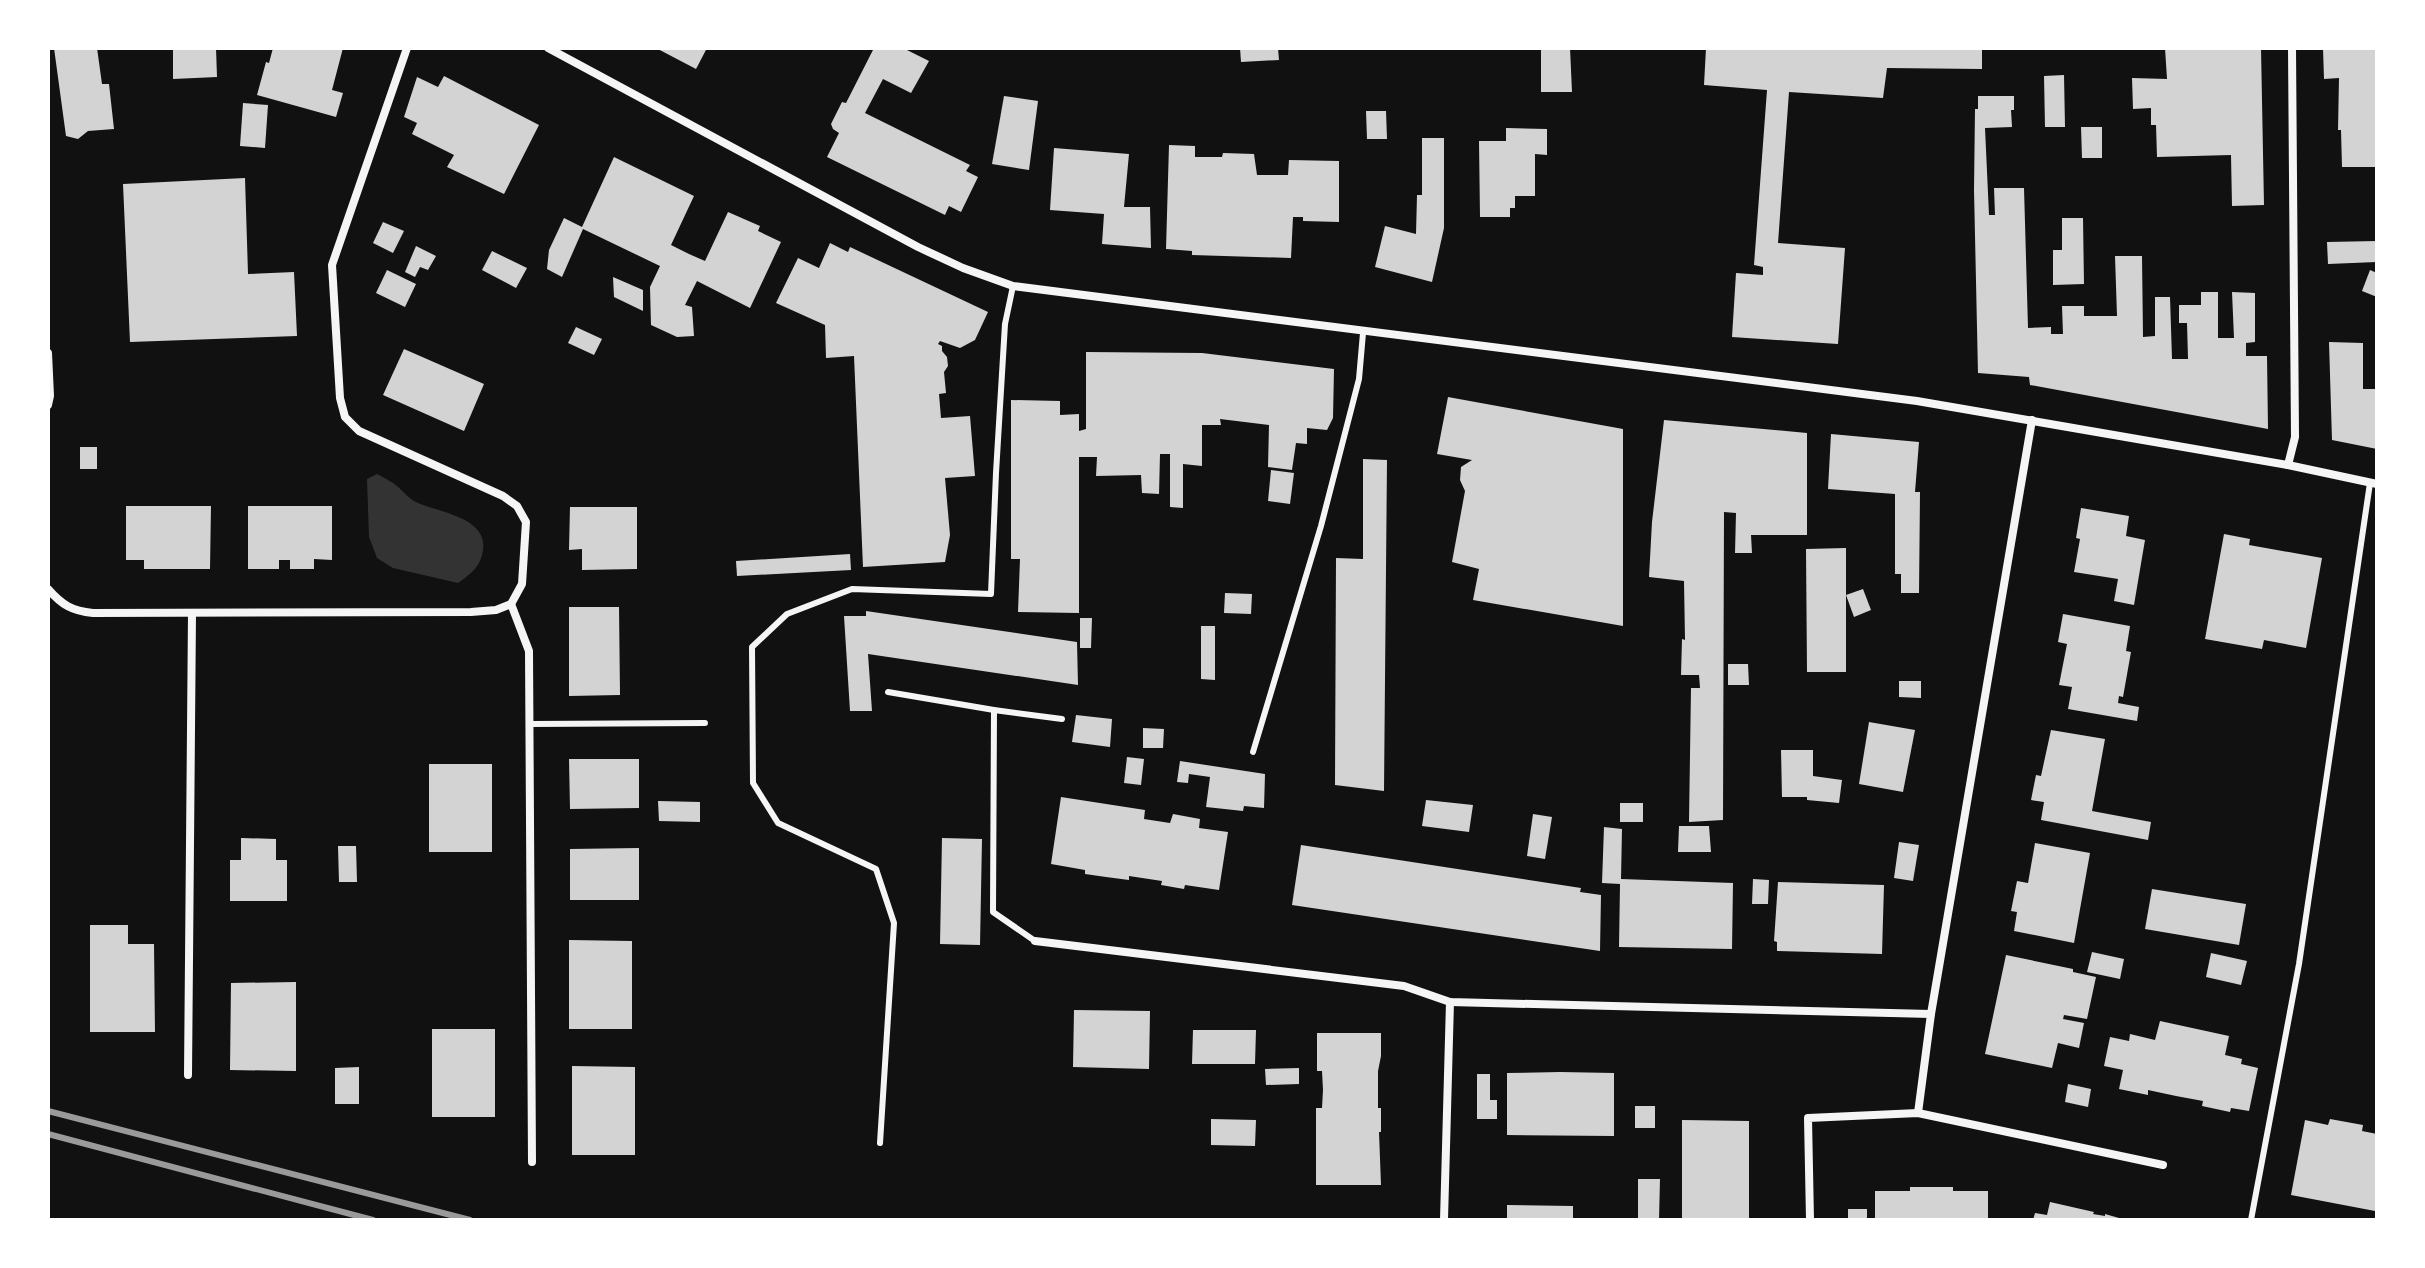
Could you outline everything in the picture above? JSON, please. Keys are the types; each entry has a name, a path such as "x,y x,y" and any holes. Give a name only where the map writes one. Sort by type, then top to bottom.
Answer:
{"street":[{"path":"48,589 61,604 76,611 471,612 496,610 511,604 522,584 523,573 526,522 517,506 503,496 359,431 345,417 340,398 332,265 407,48"},
{"path":"548,48 918,247 1013,286 1363,333 1590,358 1902,399 2288,465 2374,484"},
{"path":"2288,465 2295,437 2292,48"},
{"path":"48,353 48,405"},
{"path":"1918,1113 1931,1014 2032,420"},
{"path":"511,604 529,651 532,1162"},
{"path":"188,1075 192,613"},
{"path":"1035,941 1404,986 1450,1002 1931,1014"},
{"path":"1444,1220 1450,1002"},
{"path":"1810,1220 1808,1118 1918,1113 2163,1165"}],"lane":[{"path":"880,1143 894,923 876,869 778,823 753,783 752,647 787,614 852,589 991,594 1005,324 1013,286"},
{"path":"1253,752 1328,497 1359,379 1363,333"},
{"path":"2251,1220 2299,964 2374,484"},
{"path":"888,692 1062,719"},
{"path":"994,710 993,912 1035,941"},
{"path":"530,724 705,723"}],"shaded area":[{"path":"377,474 414,501 460,518 478,530 483,539 483,550 478,565 471,573 458,583 393,568 377,558 369,537 367,479"}],"building":[{"path":"54,48 97,48 102,84 109,84 114,129 88,131 78,139 66,136"},
{"path":"173,48 216,48 217,77 173,79"},
{"path":"273,48 343,48 332,90 343,93 336,117 257,95"},
{"path":"656,48 707,48 696,69"},
{"path":"874,48 903,48 929,61 911,93 883,79 865,113 970,165 966,171 978,177 961,212 949,206 945,215 827,157 839,133 831,124 842,102 846,103"},
{"path":"1240,48 1278,48 1279,60 1241,62"},
{"path":"1541,48 1570,48 1572,92 1541,92"},
{"path":"1706,48 1982,48 1982,69 1887,68 1883,98 1789,92 1778,243 1845,248 1838,344 1732,337 1736,273 1763,275 1763,267 1754,265 1767,90 1704,85"},
{"path":"2165,48 2261,48 2264,205 2232,206 2231,155 2157,157 2156,125 2151,125 2151,108 2133,109 2132,78 2167,79"},
{"path":"2323,48 2377,48 2377,167 2342,167 2341,130 2338,130 2339,78 2324,79"},
{"path":"2064,75 2065,127 2045,127 2044,76"},
{"path":"444,76 539,125 504,194 447,167 454,155 412,134 417,123 404,117 417,77 438,87"},
{"path":"1004,96 1038,101 1029,170 992,164"},
{"path":"1978,96 2014,96 2012,127 1985,128 1989,215 1995,215 1994,188 2024,188 2028,328 2051,327 2051,334 2063,334 2062,306 2084,306 2084,316 2117,316 2115,256 2142,256 2143,337 2155,336 2155,297 2170,297 2172,359 2188,359 2187,323 2179,323 2179,305 2201,305 2201,292 2218,292 2218,338 2234,338 2232,292 2255,293 2255,342 2246,343 2246,356 2267,356 2268,429 2030,385 2029,377 1978,373 1974,190 1975,109 1978,109"},
{"path":"243,103 268,105 265,148 240,146"},
{"path":"1366,111 1386,111 1387,139 1367,139"},
{"path":"2081,127 2102,127 2102,158 2082,158"},
{"path":"1506,128 1547,129 1547,155 1535,154 1535,196 1515,196 1515,208 1510,208 1510,217 1480,217 1479,141 1506,141"},
{"path":"1422,138 1444,138 1444,228 1432,282 1375,267 1385,226 1416,234 1417,195 1422,195"},
{"path":"1169,145 1195,146 1195,157 1222,157 1223,153 1254,154 1257,175 1288,175 1289,160 1339,161 1339,222 1303,221 1303,217 1293,217 1291,258 1192,255 1192,251 1166,249"},
{"path":"1054,148 1129,154 1124,207 1150,207 1151,248 1102,244 1104,214 1050,210"},
{"path":"614,157 694,196 671,245 705,261 728,212 760,226 758,231 781,242 750,308 697,281 685,305 692,307 694,336 677,337 651,325 650,287 660,266 583,229 562,277 547,269 549,250 564,218 582,227"},
{"path":"245,178 248,274 294,272 297,336 130,342 123,184"},
{"path":"2062,218 2083,218 2084,284 2053,285 2053,250 2062,250"},
{"path":"383,222 404,231 393,253 373,243"},
{"path":"2377,241 2377,262 2328,264 2327,242"},
{"path":"830,243 848,252 850,247 988,312 975,340 960,348 940,341 938,344 947,357 948,366 944,372 946,393 939,394 941,418 970,416 975,476 945,478 950,535 945,562 863,567 854,356 826,358 825,325 776,303 798,258 819,268"},
{"path":"416,246 436,256 428,270 420,267 415,277 405,272"},
{"path":"492,251 527,268 516,288 482,270"},
{"path":"387,270 416,284 405,307 376,293"},
{"path":"2370,270 2377,273 2377,297 2362,291"},
{"path":"613,277 643,290 643,311 614,297"},
{"path":"576,327 602,339 594,355 568,343"},
{"path":"2329,342 2363,343 2363,389 2377,389 2377,449 2332,440"},
{"path":"404,349 484,384 464,431 383,395"},
{"path":"1086,352 1202,353 1334,369 1333,418 1327,430 1307,428 1307,444 1296,443 1292,470 1268,467 1269,425 1220,419 1221,425 1202,425 1202,466 1183,464 1183,508 1170,507 1170,454 1160,454 1159,494 1142,493 1141,475 1096,476 1097,457 1079,457 1079,613 1018,612 1020,559 1011,559 1011,400 1060,401 1060,415 1079,414 1079,431 1086,429"},
{"path":"1448,397 1623,429 1623,626 1473,600 1479,569 1452,562 1465,491 1460,480 1461,467 1472,460 1437,454"},
{"path":"1664,420 1807,433 1807,535 1751,535 1752,553 1735,553 1736,513 1724,512 1723,820 1689,822 1691,688 1700,688 1699,675 1681,675 1682,639 1685,640 1684,581 1649,577"},
{"path":"1831,434 1919,442 1915,492 1920,492 1919,593 1901,593 1901,574 1895,574 1895,494 1828,489"},
{"path":"80,447 97,447 97,469 80,469"},
{"path":"1363,459 1387,460 1384,791 1335,785 1336,558 1363,559"},
{"path":"1271,470 1294,473 1290,504 1268,501"},
{"path":"126,506 211,506 210,569 144,569 144,560 126,560"},
{"path":"248,506 332,506 332,560 314,559 314,569 290,569 290,560 279,560 279,569 248,569"},
{"path":"570,507 637,507 637,569 582,570 582,549 569,550"},
{"path":"2081,508 2129,516 2126,536 2145,540 2134,605 2114,601 2118,579 2074,572"},
{"path":"2224,534 2250,539 2249,545 2322,558 2306,648 2264,640 2262,649 2205,639"},
{"path":"1846,548 1846,672 1807,672 1806,549"},
{"path":"850,554 851,570 737,576 736,561"},
{"path":"1863,589 1871,610 1854,617 1846,595"},
{"path":"1225,593 1252,594 1251,614 1224,613"},
{"path":"569,607 619,607 620,695 569,696"},
{"path":"866,611 1077,642 1078,685 868,654 872,711 850,711 844,616 866,616"},
{"path":"2063,614 2130,626 2126,651 2131,652 2123,697 2119,696 2118,703 2139,707 2137,721 2068,709 2072,687 2059,685 2067,644 2058,642"},
{"path":"1080,618 1092,618 1091,648 1080,648"},
{"path":"1201,626 1215,626 1215,680 1201,679"},
{"path":"1728,664 1748,664 1749,685 1728,685"},
{"path":"1899,681 1921,681 1921,698 1899,697"},
{"path":"1076,715 1112,719 1110,747 1072,742"},
{"path":"1869,722 1915,730 1903,792 1859,784"},
{"path":"1143,728 1164,729 1163,748 1143,748"},
{"path":"2051,730 2105,739 2092,811 2151,822 2148,840 2041,820 2044,802 2031,800 2036,775 2041,776"},
{"path":"1781,750 1813,750 1813,776 1842,780 1839,803 1807,800 1807,797 1782,797"},
{"path":"1127,757 1144,759 1141,785 1124,783"},
{"path":"569,759 639,759 639,808 570,809"},
{"path":"1180,761 1265,774 1264,808 1244,806 1243,811 1206,807 1210,777 1189,774 1188,783 1177,782"},
{"path":"429,764 492,764 492,852 429,852"},
{"path":"1061,797 1145,810 1144,819 1170,823 1173,814 1200,819 1199,828 1228,832 1219,890 1185,885 1184,889 1161,885 1162,881 1129,876 1129,880 1085,874 1085,870 1051,864"},
{"path":"1426,800 1473,805 1469,832 1422,826"},
{"path":"658,801 700,802 700,822 659,821"},
{"path":"1620,803 1643,803 1643,822 1620,822"},
{"path":"1533,814 1552,817 1545,859 1527,856"},
{"path":"1679,826 1709,826 1711,852 1678,852"},
{"path":"1604,827 1622,829 1621,879 1733,883 1732,949 1619,947 1620,884 1602,883"},
{"path":"241,838 276,839 276,860 287,860 287,901 230,901 230,860 241,860"},
{"path":"942,838 982,839 980,945 940,944"},
{"path":"1899,842 1919,845 1913,881 1894,878"},
{"path":"2035,843 2090,853 2074,943 2014,931 2017,912 2011,911 2017,881 2028,883"},
{"path":"1301,845 1581,888 1580,892 1601,895 1600,951 1292,905"},
{"path":"338,846 356,846 357,882 339,882"},
{"path":"639,848 639,900 570,900 570,849"},
{"path":"1753,879 1769,880 1768,904 1752,904"},
{"path":"1778,882 1884,885 1882,954 1777,951 1777,942 1774,941"},
{"path":"2152,889 2246,904 2239,945 2145,929"},
{"path":"90,925 128,925 128,944 154,944 155,1032 90,1032"},
{"path":"569,940 632,941 632,1029 569,1029"},
{"path":"2092,952 2124,959 2120,979 2087,972"},
{"path":"2211,953 2247,961 2241,985 2206,977"},
{"path":"2006,955 2096,977 2087,1019 2064,1015 2063,1019 2084,1023 2079,1048 2058,1043 2052,1068 1985,1054"},
{"path":"296,982 296,1071 230,1070 231,983"},
{"path":"1074,1010 1150,1011 1149,1069 1073,1067"},
{"path":"2160,1021 2229,1036 2225,1055 2242,1059 2241,1064 2258,1068 2249,1111 2231,1108 2230,1112 2202,1106 2203,1101 2148,1090 2148,1095 2119,1089 2123,1070 2104,1066 2110,1037 2129,1041 2130,1034 2155,1040"},
{"path":"432,1029 495,1029 495,1117 432,1117"},
{"path":"1193,1030 1256,1030 1255,1064 1192,1064"},
{"path":"1317,1033 1381,1033 1378,1108 1381,1108 1381,1185 1316,1185 1316,1108 1322,1108 1323,1090 1322,1071 1317,1071"},
{"path":"572,1066 635,1067 635,1155 572,1155"},
{"path":"359,1067 359,1104 335,1104 335,1068"},
{"path":"1299,1068 1299,1084 1266,1085 1265,1069"},
{"path":"1507,1073 1614,1073 1614,1136 1507,1135"},
{"path":"1477,1074 1490,1074 1490,1100 1497,1100 1497,1119 1477,1119"},
{"path":"2068,1084 2091,1089 2088,1107 2065,1102"},
{"path":"1635,1106 1655,1106 1655,1128 1635,1128"},
{"path":"1211,1119 1256,1120 1255,1146 1211,1145"},
{"path":"2330,1119 2363,1125 2362,1131 2377,1134 2375,1211 2291,1195 2305,1120 2328,1125"},
{"path":"1682,1120 1749,1121 1749,1220 1682,1220"},
{"path":"1638,1179 1660,1179 1659,1220 1638,1219"},
{"path":"1910,1187 1988,1191 1988,1220 1875,1220 1875,1191 1910,1191"},
{"path":"2050,1202 2126,1220 2033,1220 2035,1213 2047,1215"},
{"path":"1507,1205 1573,1206 1573,1220 1507,1220"},
{"path":"1848,1209 1867,1209 1867,1220 1848,1220"}],"railway":[{"path":"48,1111 470,1220"},
{"path":"48,1134 373,1220"}]}
